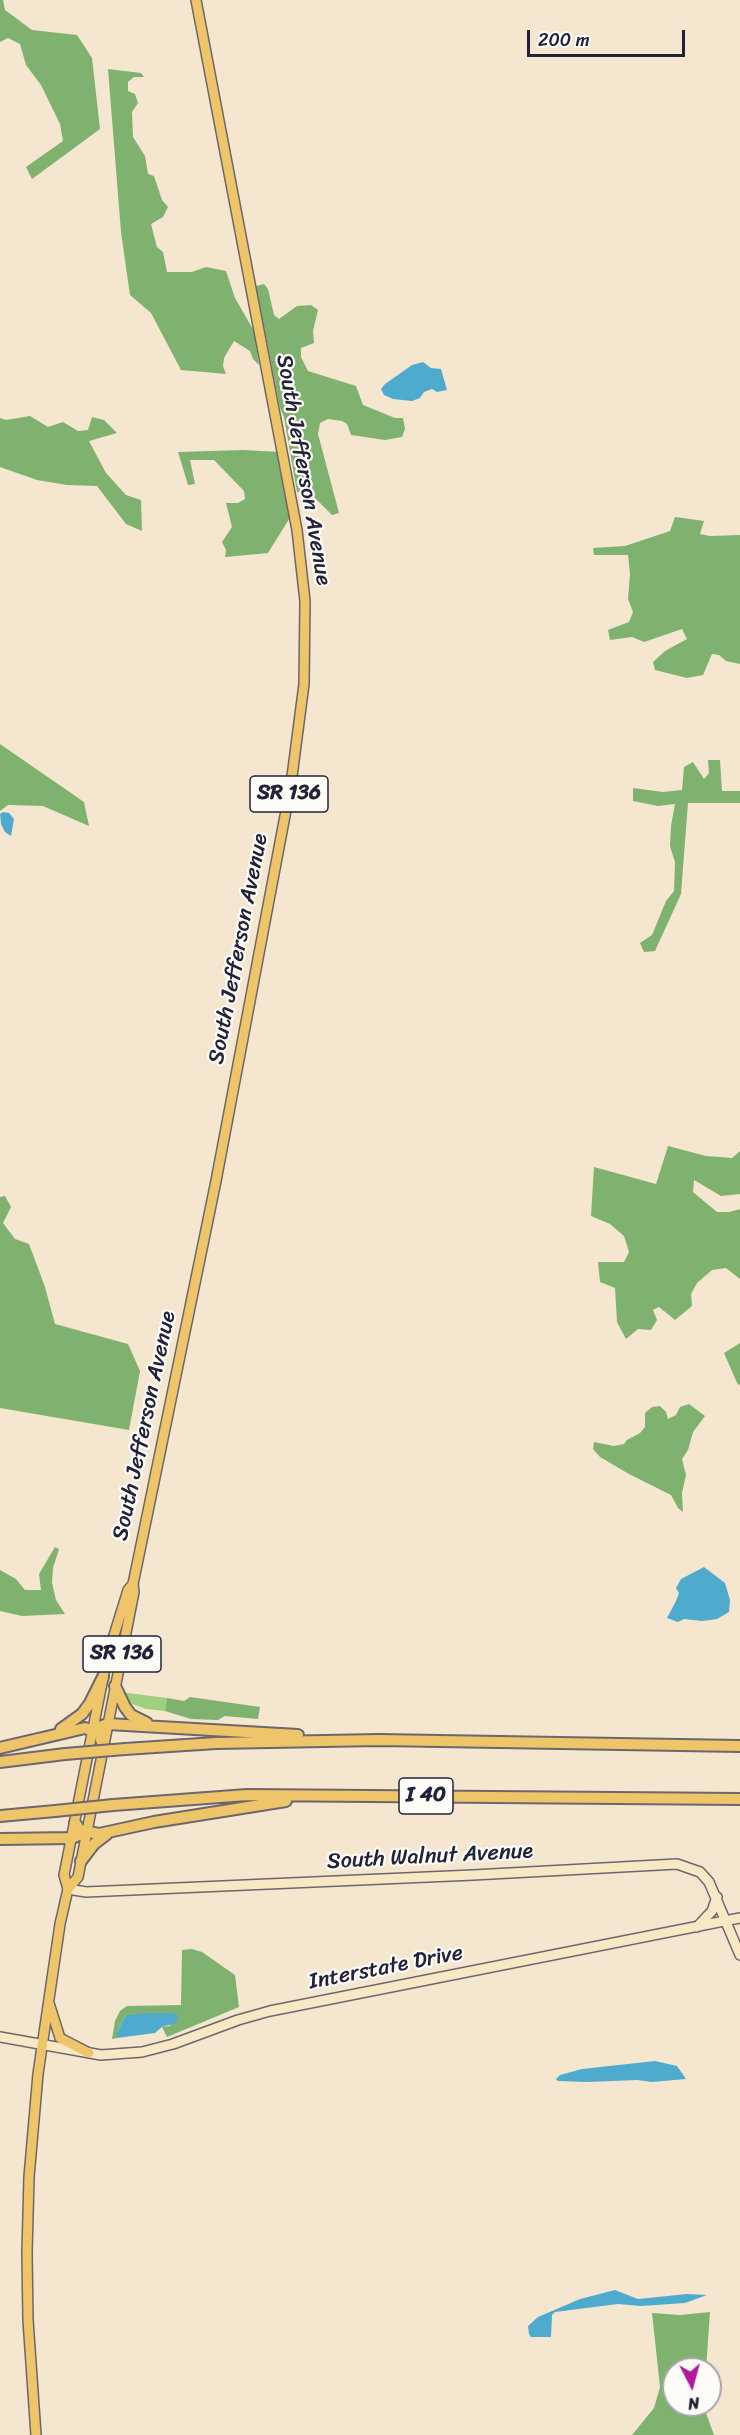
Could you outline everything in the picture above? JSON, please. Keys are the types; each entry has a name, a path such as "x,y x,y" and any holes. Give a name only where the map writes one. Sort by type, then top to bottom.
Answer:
{"highway":[{"path":"35,1739 71,1723 82,1713 90,1703 103,1677"},
{"path":"115,1686 131,1715 143,1722 168,1726"},
{"path":"0,1748 75,1729 93,1729 108,1724 379,1740"},
{"path":"93,1729 99,1733 103,1746"},
{"path":"0,1762 65,1754 216,1743 379,1740 740,1746"},
{"path":"75,1823 80,1830 96,1834 234,1808 345,1794"},
{"name":"I 40","path":"0,1816 236,1796 345,1794 740,1799"},
{"path":"81,1861 94,1844 112,1831"},
{"path":"0,1839 72,1838 86,1832"}],"main road":[{"name":"South Jefferson Avenue","path":"36,2435 28,2320 27,2243 32,2145 42,2044 56,1943 68,1889 78,1877 134,1592 133,1584 216,1181 291,784 305,675 305,601 297,530 196,0"},
{"name":"South Jefferson Avenue","path":"68,1889 64,1875 103,1677 110,1645 128,1590 133,1584"},
{"name":"South Walnut Avenue","path":"68,1889 86,1892 677,1864 700,1872 709,1882 739,1952"},
{"path":"697,1927 712,1911 717,1897"},
{"name":"Interstate Drive","path":"0,2037 88,2053 114,2055 142,2052 173,2044 270,2011 740,1918"},
{"path":"739,1952 737,1939 740,1930"},
{"path":"48,2001 60,2038 88,2053"}],"green space":[{"path":"0,0 3,0 5,10 32,30 77,35 92,58 100,129 32,179 26,167 63,141 60,124 41,85 26,65 20,44 8,38 0,42"},
{"path":"108,69 141,73 144,77 134,77 128,82 128,91 135,94 138,103 132,112 133,137 145,156 148,174 154,176 162,200 168,207 163,217 151,224 157,247 163,252 167,272 192,272 206,267 226,271 235,298 254,331 259,365 253,359 250,351 234,341 224,358 223,366 226,374 181,370 151,313 130,295 121,232"},
{"path":"264,284 268,289 274,315 279,319 297,306 311,305 318,310 313,331 314,343 301,348 301,357 308,371 356,386 363,405 395,418 403,418 405,429 402,437 385,440 351,435 347,424 342,421 328,419 320,423 318,434 339,513 332,515 311,494 297,492 284,417 280,408 256,286"},
{"path":"30,416 48,427 63,422 78,431 88,430 92,417 104,420 117,433 89,441 106,473 126,495 141,500 142,531 126,524 97,486 67,485 37,480 0,467 0,418 6,420"},
{"path":"243,450 280,452 291,516 268,553 225,557 226,550 222,542 232,527 226,503 238,503 245,499 244,491 214,460 190,460 195,484 188,485 178,452"},
{"path":"675,517 704,521 700,534 740,535 740,664 726,661 719,655 712,654 703,675 687,678 655,670 653,662 665,651 687,639 682,629 644,642 632,637 610,640 608,630 629,622 633,612 628,599 630,574 628,555 594,555 593,548 625,546 670,531"},
{"path":"0,744 84,802 89,826 43,806 8,805 0,811"},
{"path":"708,760 720,760 722,791 740,791 740,803 688,803 681,894 655,951 644,952 640,943 652,935 666,901 674,891 675,862 670,846 675,804 658,806 633,801 633,788 663,792 682,790 684,767 693,762 704,779 709,773"},
{"path":"668,1146 706,1156 732,1158 740,1151 740,1194 721,1196 694,1180 693,1192 717,1212 740,1209 740,1279 726,1268 712,1270 697,1283 691,1294 692,1306 675,1320 659,1307 653,1310 657,1320 651,1330 638,1329 626,1339 617,1322 615,1288 600,1282 598,1262 624,1262 629,1252 624,1236 610,1224 591,1216 594,1167 656,1184"},
{"path":"5,1196 11,1207 3,1223 15,1239 29,1244 45,1287 55,1324 128,1344 140,1371 129,1430 0,1408 0,1197"},
{"path":"740,1343 740,1384 738,1385 724,1353"},
{"path":"689,1404 705,1416 693,1432 688,1450 682,1459 686,1475 682,1493 683,1512 671,1495 600,1457 593,1449 594,1442 614,1446 624,1444 640,1433 645,1427 645,1413 652,1407 660,1406 666,1412 668,1419 676,1415 680,1407"},
{"path":"55,1547 59,1549 53,1568 52,1583 56,1600 65,1614 22,1616 0,1611 0,1570 16,1579 25,1590 41,1590 39,1574"},
{"path":"120,1692 167,1698 165,1711 146,1709 127,1702"},
{"path":"190,1697 260,1707 258,1719 225,1716 218,1720 191,1719 165,1711 167,1698 184,1701"},
{"path":"192,1949 202,1952 235,1975 239,2007 167,2037 162,2027 170,2026 173,2013 126,2015 117,2032 117,2038 112,2039 115,2021 120,2011 127,2006 181,2005 182,1950"},
{"path":"710,2312 707,2357 662,2357 662,2417 707,2417 714,2435 632,2435 654,2408 660,2387 652,2313 680,2315"}],"water":[{"path":"423,362 431,368 441,369 447,390 437,392 432,389 412,401 393,399 384,395 381,389 385,384 412,365"},
{"path":"9,813 14,819 11,836 5,832 1,824 0,814"},
{"path":"704,1567 725,1583 730,1600 729,1612 717,1619 702,1621 684,1619 678,1622 667,1618 679,1593 676,1588 681,1579"},
{"path":"173,2013 178,2018 176,2023 162,2027 155,2033 117,2038 117,2032 126,2015"},
{"path":"655,2061 677,2066 686,2079 652,2082 637,2080 587,2082 556,2079 560,2075 582,2069"},
{"path":"615,2290 638,2299 687,2294 707,2295 685,2303 641,2306 618,2304 555,2312 552,2315 551,2337 531,2337 529,2334 528,2326 538,2317 580,2299"}]}
